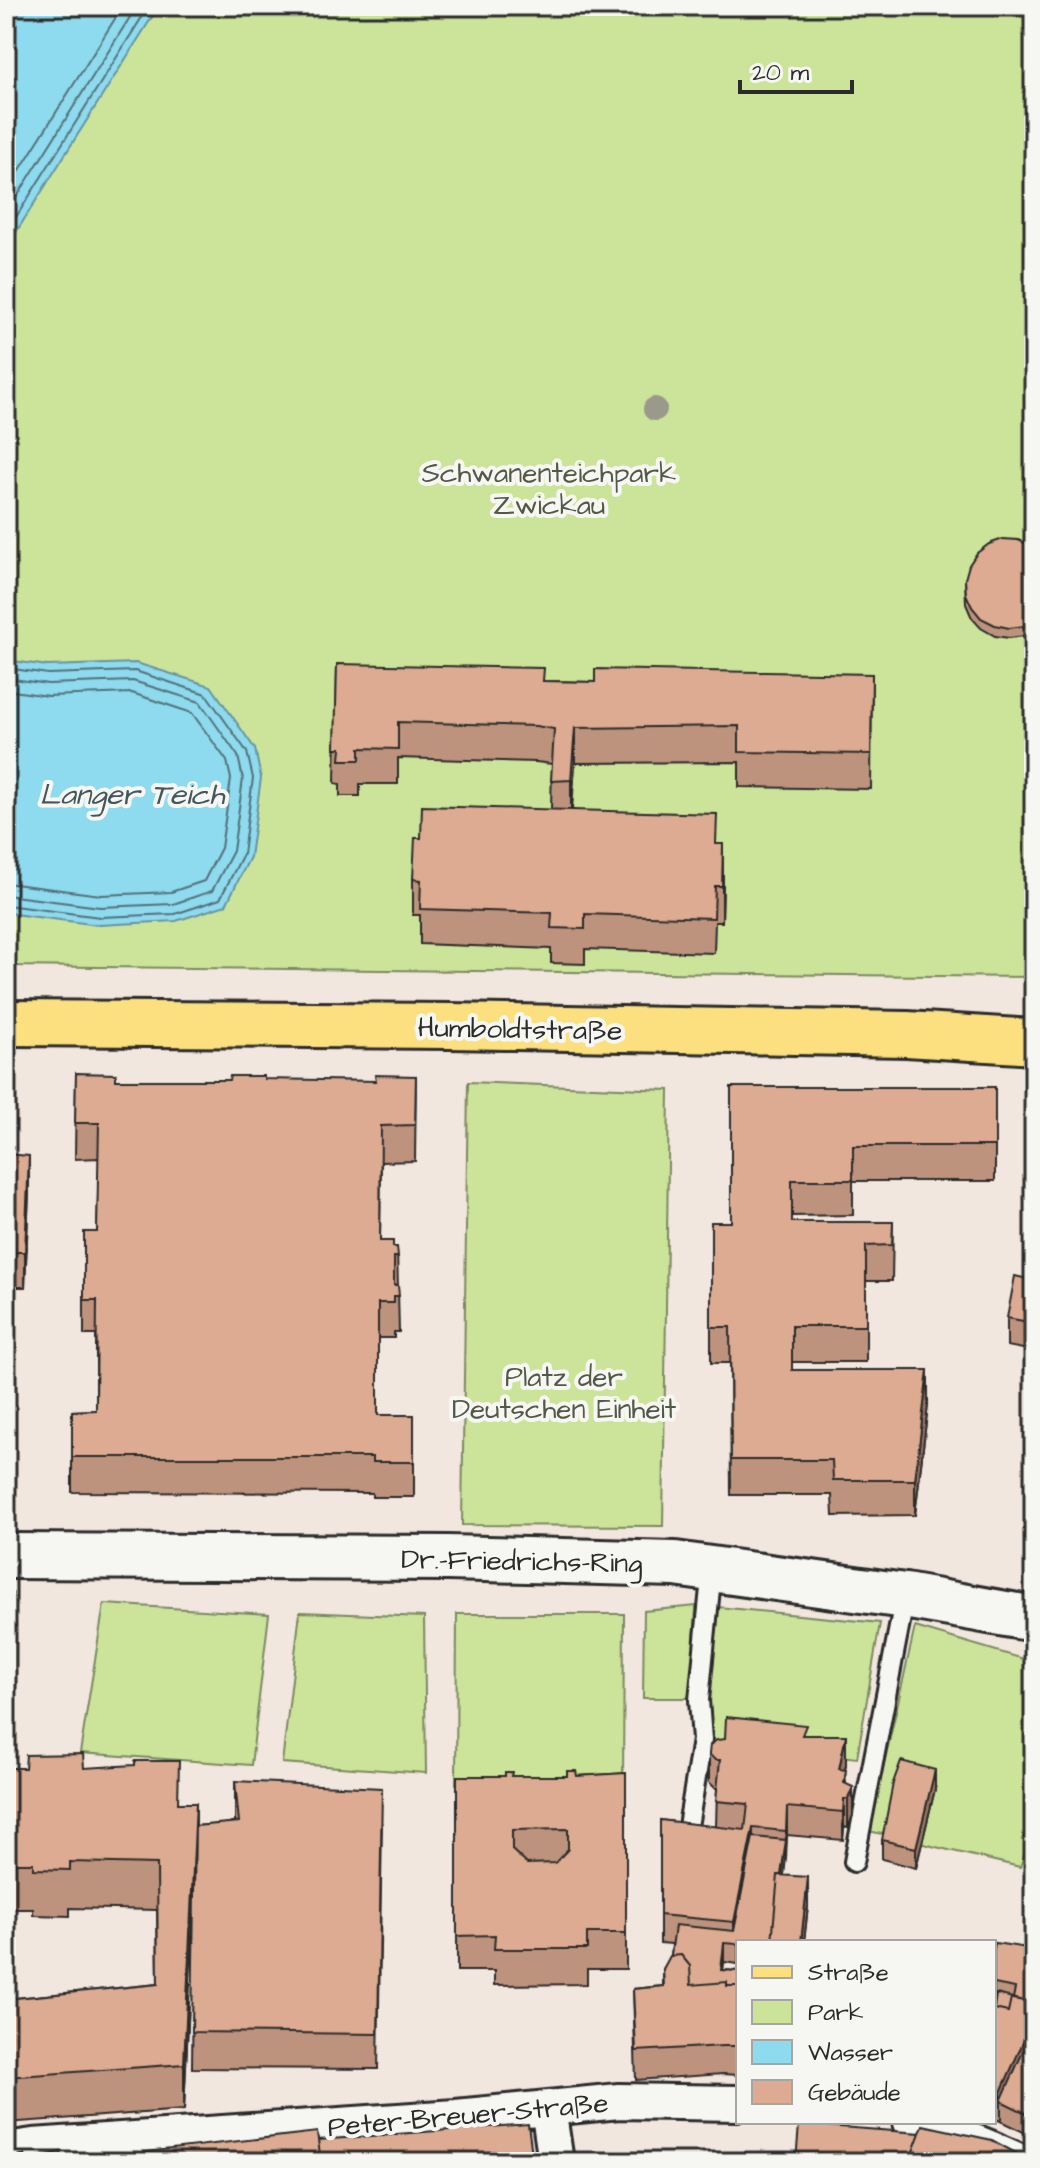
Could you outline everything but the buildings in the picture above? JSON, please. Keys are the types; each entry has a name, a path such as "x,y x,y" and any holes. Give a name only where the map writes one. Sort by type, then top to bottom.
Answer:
{"main road":[{"name":"Humboldtstraße","path":"6,1023 450,1026 907,1034 1034,1042"},
{"name":"Dr.-Friedrichs-Ring","path":"6,1556 613,1561 712,1568 905,1596 1034,1619"}],"street":[{"name":"Peter-Breuer-Straße","path":"6,2150 456,2117 619,2101 736,2103"},
{"path":"548,2108 556,2162"},
{"path":"918,2124 981,2143 1021,2162"}],"lane":[{"path":"686,1839 702,1740 699,1700 712,1568"},
{"path":"854,1862 905,1596"}],"green space":[{"name":"Schwanenteichpark Zwickau","path":"6,6 1034,6 1034,977 6,966"},
{"name":"Platz der Deutschen Einheit","path":"468,1082 669,1090 663,1526 462,1525"},
{"path":"6,1593 13,1593 14,1740 6,1740"},
{"path":"104,1604 269,1614 251,1765 80,1753"},
{"path":"696,1606 691,1698 643,1698 644,1611"},
{"path":"718,1607 880,1623 857,1758 702,1740"},
{"path":"300,1612 424,1617 426,1773 282,1763"},
{"path":"457,1614 624,1614 623,1785 456,1784"},
{"path":"915,1627 1034,1662 1034,1828 1020,1867 869,1831"}],"water":[{"path":"6,6 159,6 6,248"},
{"name":"Langer Teich","path":"6,660 48,666 136,663 211,686 255,749 261,778 250,857 226,905 176,921 99,925 6,913"}]}
